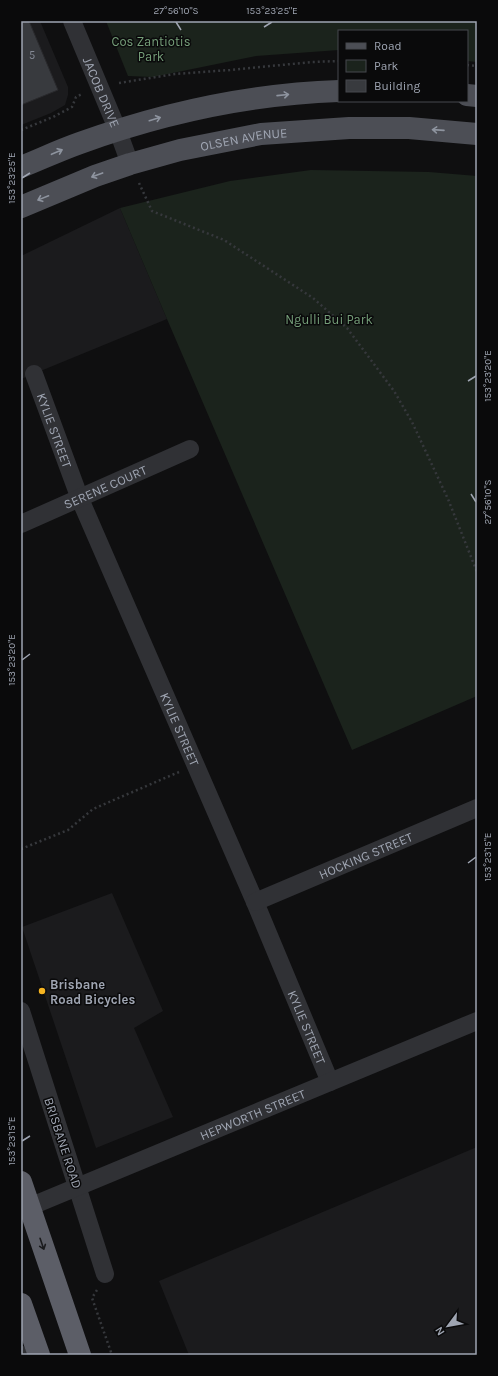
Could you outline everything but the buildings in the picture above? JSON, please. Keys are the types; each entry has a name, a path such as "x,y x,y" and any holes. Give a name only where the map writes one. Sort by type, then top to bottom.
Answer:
{"highway":[{"path":"21,1182 80,1355"},
{"path":"21,1304 39,1355"}],"main road":[{"path":"21,167 80,143 164,116 243,100 303,93 338,91"},
{"name":"OLSEN AVENUE","path":"21,207 95,176 130,164 180,150 261,134 364,128 409,128 477,134"}],"street":[{"name":"JACOB DRIVE","path":"72,21 100,86 130,164"},
{"name":"KYLIE STREET","path":"34,374 80,499 255,902 330,1082"},
{"name":"SERENE COURT","path":"21,524 190,450"},
{"name":"HOCKING STREET","path":"255,902 477,808"},
{"name":"BRISBANE ROAD","path":"21,1012 105,1274"},
{"name":"HEPWORTH STREET","path":"29,1207 477,1021"}],"lane":[{"path":"21,1350 23,1355"}],"path":[{"path":"21,130 53,117 72,107 76,97 100,86 175,74 217,72 312,62 338,61"},
{"path":"130,164 152,211 224,240 313,298 347,328 394,391 412,422 448,499 477,572"},
{"path":"21,849 68,830 93,809 196,765"},
{"path":"105,1274 92,1298 112,1355"}],"shaded area":[{"path":"21,21 40,21 68,87 68,95 65,105 51,113 21,125"},
{"path":"120,208 167,319 21,379 21,256"},
{"path":"112,893 163,1011 134,1028 173,1117 96,1148 22,927"},
{"path":"477,1147 477,1355 189,1355 159,1281"}],"green space":[{"name":"Cos Zantiotis Park","path":"106,21 477,21 477,62 468,61 468,30 338,30 338,50 256,56 153,77 128,76"},
{"name":"Ngulli Bui Park","path":"311,170 429,172 477,176 477,696 352,750 120,208 230,181"}],"place":[{"name":"Brisbane Road Bicycles","path":"42,991"}]}
